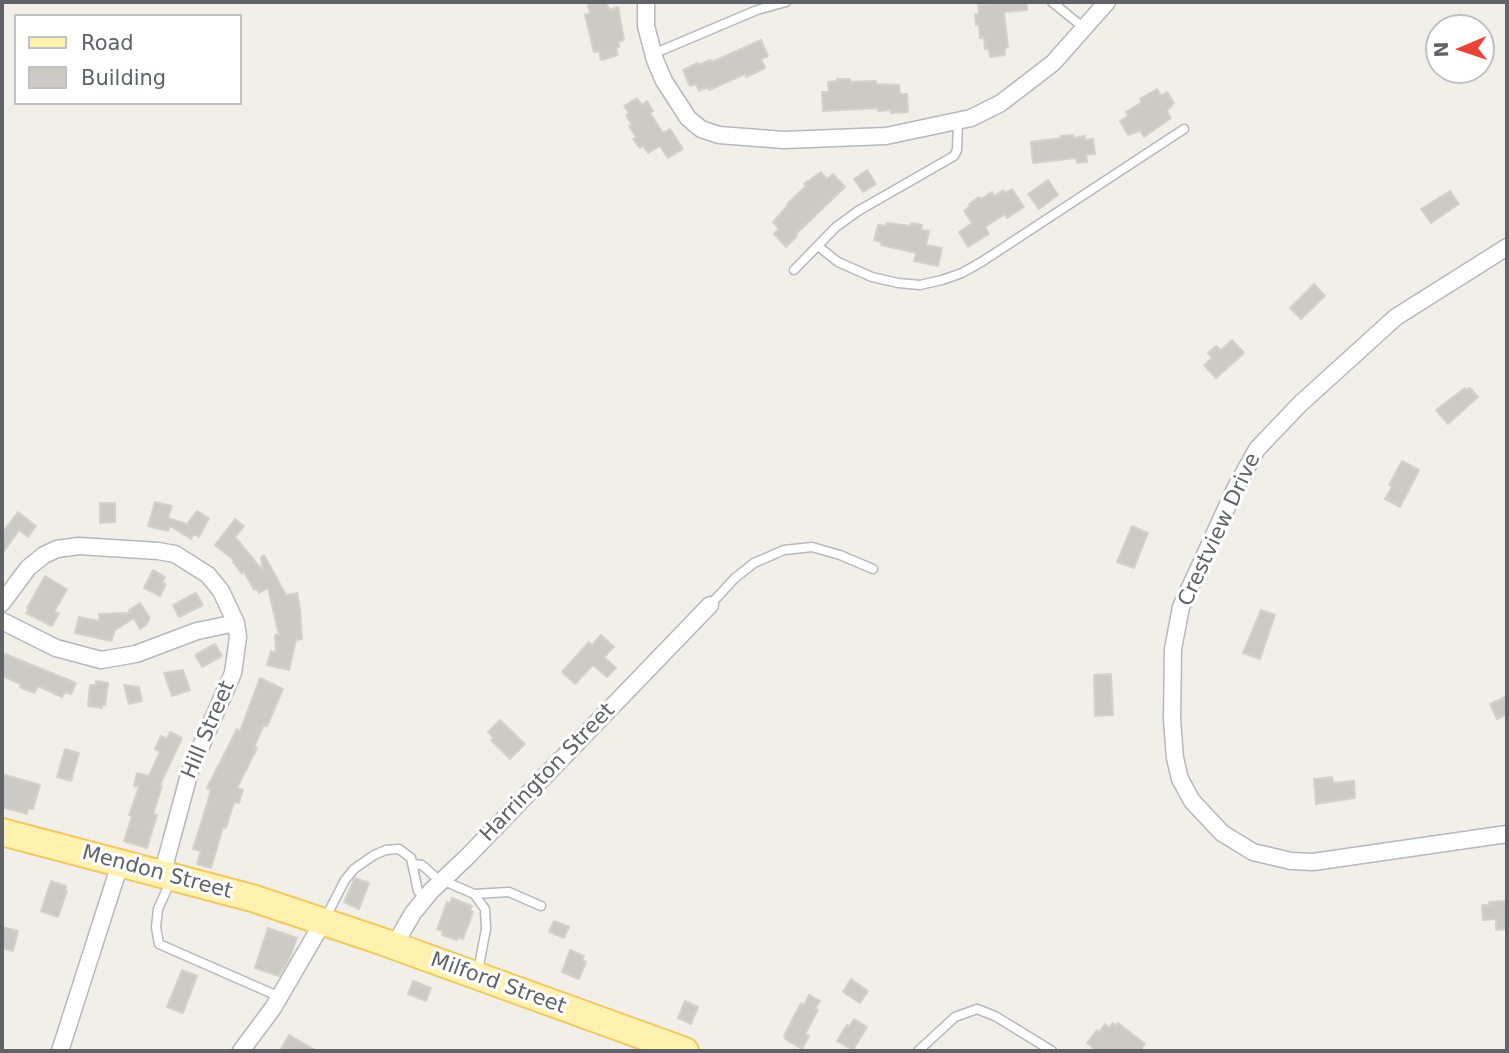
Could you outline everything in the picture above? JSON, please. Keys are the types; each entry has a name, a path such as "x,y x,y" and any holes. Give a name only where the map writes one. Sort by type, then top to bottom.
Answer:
{"main road":[{"name":"Mendon Street","path":"2,832 251,898 317,920"},
{"name":"Milford Street","path":"317,920 685,1051"}],"street":[{"path":"646,2 646,26 653,54 664,81 688,118 701,129 719,135 784,140 886,136 971,118 1010,97 1053,63 1107,2"},
{"name":"Crestview Drive","path":"1507,247 1396,317 1300,404 1257,449 1236,487 1181,607 1173,649 1172,719 1177,768 1192,801 1222,833 1254,852 1282,860 1313,862 1507,834"},
{"name":"Hill Street","path":"2,603 28,568 44,555 57,548 79,546 175,554 208,575 221,591 236,623 238,637 233,673 190,771 167,876"},
{"name":"Harrington Street","path":"394,946 424,898 710,606"},
{"path":"2,621 56,648 101,660 136,654 197,631 236,623"},
{"path":"60,1051 120,864"},
{"path":"241,1051 280,997 317,920"}],"lane":[{"path":"653,54 757,10 786,2"},
{"path":"1052,2 1084,28"},
{"path":"794,270 836,227 858,211 954,156 957,150 958,122"},
{"path":"818,246 838,262 872,277 920,285 942,280 983,261 1184,128"},
{"path":"710,606 735,578 754,563 784,550 812,547 873,569"},
{"path":"317,920 354,869 386,850 399,849 411,858 418,891 424,898"},
{"path":"414,864 422,865 441,881 474,894 509,892 541,906"},
{"path":"167,876 156,927 159,944 280,997"},
{"path":"474,894 485,909 486,929 478,976"},
{"path":"918,1051 955,1017 977,1009 995,1016 1052,1051"}],"building":[{"path":"587,2 605,2 610,10 618,7 624,40 618,42 618,55 601,60 599,51 594,52 585,15 590,13"},
{"path":"992,2 1027,2 1027,10 1004,12 1008,47 1005,48 1005,55 990,57 989,49 985,49 984,37 980,38 975,15 979,14 978,5"},
{"path":"761,40 768,56 761,59 765,68 709,90 708,87 699,91 696,84 690,86 683,70 698,63 699,65 710,60 712,62"},
{"path":"837,79 899,85 900,94 907,94 908,112 891,113 891,110 878,111 878,108 823,111 822,92 829,92 828,82"},
{"path":"1157,89 1161,96 1167,92 1174,103 1167,111 1171,118 1144,137 1140,131 1128,135 1120,121 1128,116 1126,112 1142,102 1140,99"},
{"path":"637,98 642,105 647,101 653,111 650,113 663,133 670,129 683,149 668,158 660,146 648,153 643,146 640,148 633,139 636,137 629,126 632,125 626,115 629,113 624,106"},
{"path":"1073,135 1073,138 1085,136 1085,140 1093,139 1095,154 1086,155 1087,162 1077,163 1076,158 1033,163 1031,142"},
{"path":"867,170 876,184 863,192 854,179"},
{"path":"821,172 827,179 833,174 845,187 786,247 774,234 779,229 773,222 806,186 804,184"},
{"path":"1048,180 1058,195 1039,209 1028,194"},
{"path":"1012,189 1024,207 1007,218 1005,214 985,227 989,234 968,247 959,232 972,223 964,211 969,204 992,192 994,196 1003,190 1005,193"},
{"path":"1450,191 1459,204 1431,223 1421,209"},
{"path":"887,223 922,225 921,230 929,231 926,245 942,248 938,266 914,261 916,253 881,245 882,242 874,240 878,225 886,226"},
{"path":"1314,284 1325,296 1301,319 1290,308"},
{"path":"1232,340 1244,353 1216,378 1204,365 1212,358 1208,353 1216,346 1221,350"},
{"path":"1465,388 1470,388 1478,397 1448,424 1436,410"},
{"path":"1402,461 1419,470 1400,507 1385,499"},
{"path":"155,502 172,506 168,518 187,524 197,511 209,518 199,537 194,534 191,539 170,526 168,531 148,526"},
{"path":"100,503 115,503 115,522 100,523"},
{"path":"18,512 36,526 28,537 19,530 2,554 2,533"},
{"path":"235,519 244,526 235,537 263,571 261,557 264,555 286,595 297,593 302,639 296,640 289,670 267,665 271,651 276,652 275,635 279,635 268,588 259,593 257,589 254,590 244,572 242,574 233,562 235,561 215,545"},
{"path":"1132,526 1148,533 1134,568 1117,562"},
{"path":"153,570 165,577 162,583 166,584 160,596 144,588"},
{"path":"45,576 67,589 54,612 59,613 52,626 26,613"},
{"path":"196,593 203,605 179,617 173,605"},
{"path":"140,603 150,618 140,629 134,618 115,630 111,641 75,633 79,617 99,621 99,614 130,613 129,610"},
{"path":"1261,610 1275,615 1260,659 1243,653"},
{"path":"601,635 614,647 604,657 616,668 607,677 593,665 575,684 562,672 589,642 592,645"},
{"path":"215,644 222,656 202,667 195,655"},
{"path":"5,654 76,683 71,694 65,692 62,697 38,686 34,693 20,687 21,684 2,676"},
{"path":"183,670 190,690 172,696 164,673"},
{"path":"1111,674 1113,715 1095,716 1094,675"},
{"path":"260,678 283,689 237,788 243,790 239,803 234,802 226,828 223,827 211,868 197,864 201,851 193,849 210,794 210,789 207,788 237,729 240,731"},
{"path":"96,681 108,683 105,705 102,705 102,708 88,706 90,685 96,685"},
{"path":"124,685 139,687 142,701 129,704"},
{"path":"1507,696 1507,714 1497,719 1490,704"},
{"path":"500,720 525,744 510,759 491,740 494,738 488,732"},
{"path":"170,732 182,738 160,785 162,786 153,814 157,815 147,848 124,841 132,816 129,815 139,787 134,786 137,773 149,776 160,752 155,749 161,736 167,739"},
{"path":"65,749 79,753 71,781 57,777"},
{"path":"2,774 40,785 33,809 28,808 27,814 2,807"},
{"path":"1332,777 1333,783 1354,781 1355,798 1316,804 1314,779"},
{"path":"355,878 369,883 359,909 344,902"},
{"path":"51,881 66,886 67,891 58,917 41,911"},
{"path":"452,898 472,906 470,910 473,912 463,939 459,937 457,940 442,935 443,931 437,929 447,902 450,903"},
{"path":"1507,901 1507,929 1496,930 1496,919 1483,920 1482,905"},
{"path":"554,921 569,927 564,938 549,932"},
{"path":"2,927 18,931 13,951 2,948"},
{"path":"268,928 297,938 279,976 255,968"},
{"path":"570,950 584,956 582,960 586,962 579,979 562,972"},
{"path":"182,970 197,976 183,1013 167,1007"},
{"path":"851,979 868,991 860,1003 843,992"},
{"path":"413,981 431,988 426,1001 408,994"},
{"path":"809,995 820,1001 805,1034 809,1036 802,1049 784,1036 801,1003 804,1005"},
{"path":"685,1001 698,1007 691,1024 678,1018"},
{"path":"854,1019 867,1027 853,1050 837,1041"},
{"path":"1113,1023 1116,1026 1118,1023 1145,1044 1140,1051 1097,1051 1087,1043 1097,1030 1099,1032 1105,1024 1109,1028"},
{"path":"289,1035 317,1051 280,1051"}]}
